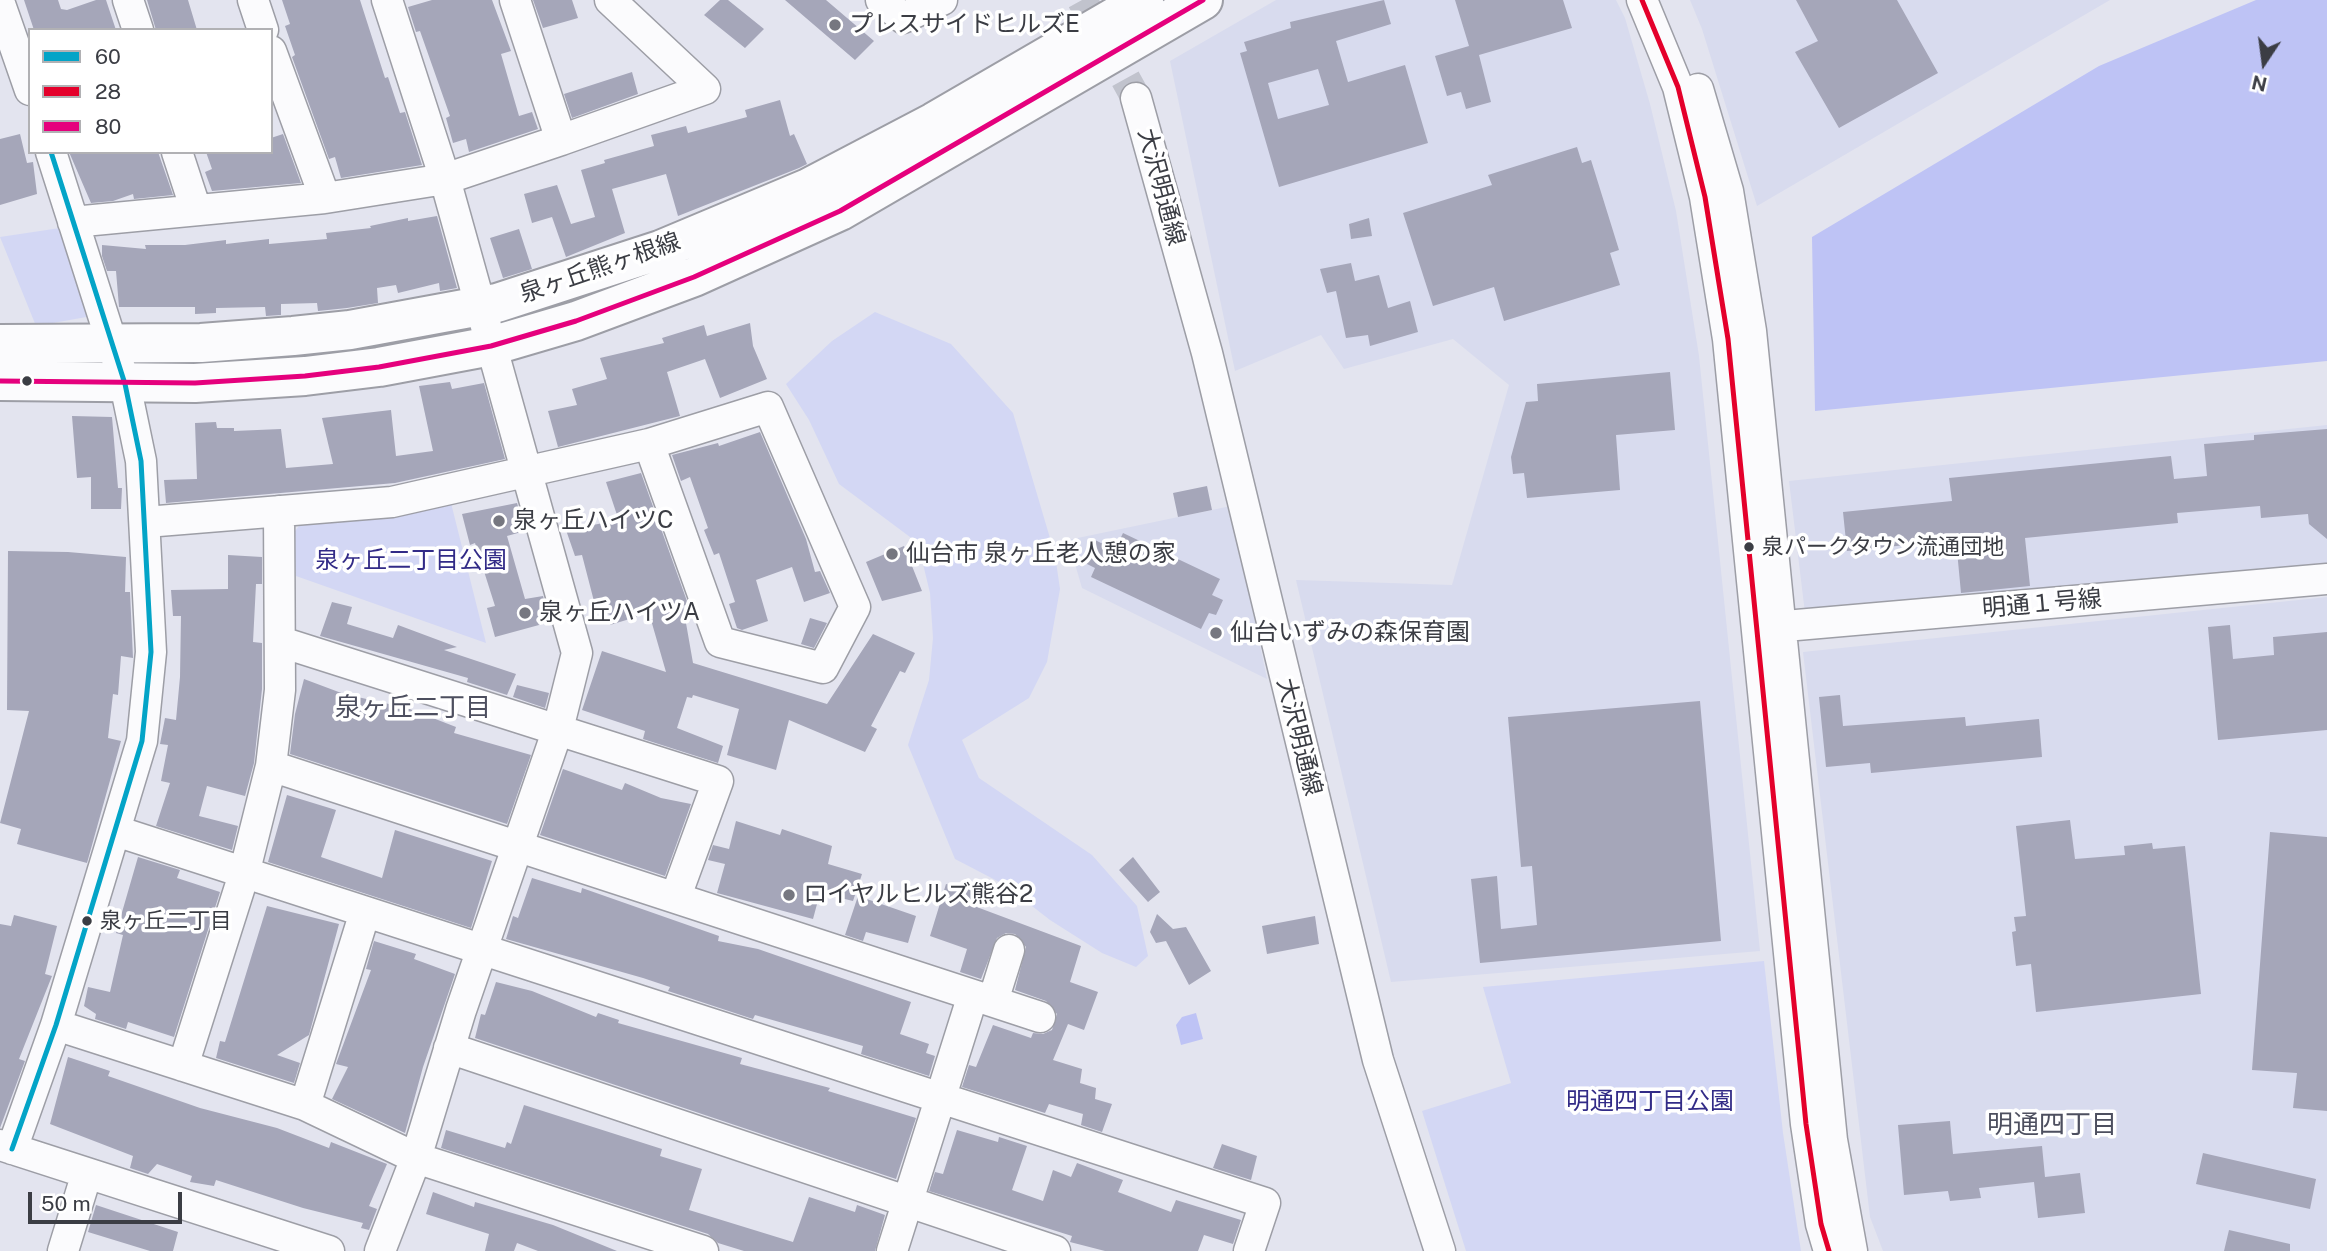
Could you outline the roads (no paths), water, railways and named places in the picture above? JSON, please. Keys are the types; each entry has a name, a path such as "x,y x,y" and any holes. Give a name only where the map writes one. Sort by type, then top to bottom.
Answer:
{"main road":[{"name":"泉ヶ丘熊ヶ根線","path":"0,344 113,344 293,336 350,330 479,307 660,250 808,187 934,122 1144,0"},
{"name":"泉ヶ丘熊ヶ根線","path":"0,381 125,384 306,376 379,367 491,346 636,299 764,247 839,211 1203,0"}],"street":[{"path":"128,0 137,28"},
{"path":"253,0 262,28"},
{"path":"380,1251 416,1158 449,1048 558,729 577,653 445,179 387,0"},
{"path":"515,0 561,140"},
{"path":"73,222 325,198 445,179 705,89 610,0"},
{"path":"881,0 903,18 942,0"},
{"path":"1642,0 1678,87 1705,197 1769,627 1832,1140 1852,1251"},
{"path":"1664,0 1696,82 1728,191 1751,331 1769,627 1806,1124 1821,1224 1829,1251"},
{"path":"0,4 28,84"},
{"path":"273,56 325,198"},
{"name":"大沢明通線","path":"1136,98 1207,353 1378,1060 1440,1251"},
{"path":"52,154 125,384 141,461 151,652 142,741 116,831 57,1025 6,1147 329,1251"},
{"path":"178,154 196,210"},
{"path":"146,522 392,502 527,474 649,444 768,407 855,607 823,668 720,642 649,444"},
{"path":"183,1066 244,874 271,766 281,690 279,511"},
{"name":"明通１号線","path":"1769,627 2327,579"},
{"path":"281,642 718,781 676,896"},
{"path":"271,766 1040,1017"},
{"path":"116,831 244,874 485,948 1265,1203 1249,1251"},
{"path":"305,1105 365,912"},
{"path":"892,1251 941,1099 983,998 1009,950"},
{"path":"57,1025 305,1105 416,1158 703,1251"},
{"path":"449,1048 1055,1251"},
{"path":"63,1251 86,1173"}],"water":[{"path":"2256,0 2327,0 2327,361 1815,411 1812,237 2099,66"},
{"path":"1196,1013 1203,1039 1181,1045 1176,1025 1182,1017"}],"tunnel":[{"path":"1082,0 1136,98"}],"place":[{"name":"プレスサイドヒルズE","path":"835,25"},
{"name":"泉ヶ丘ハイツC","path":"499,521"},
{"name":"泉パークタウン流通団地","path":"1749,547"},
{"name":"仙台市 泉ヶ丘老人憩の家","path":"892,554"},
{"name":"泉ヶ丘ハイツA","path":"525,613"},
{"name":"仙台いずみの森保育園","path":"1216,633"},
{"name":"ロイヤルヒルズ熊谷2","path":"789,895"},
{"name":"泉ヶ丘二丁目","path":"87,921"}],"district":[{"name":"泉ヶ丘二丁目","path":"413,708"},
{"name":"明通四丁目","path":"2052,1125"}],"park label":[{"name":"泉ヶ丘二丁目公園","path":"411,561"},
{"name":"明通四丁目公園","path":"1650,1102"}]}
